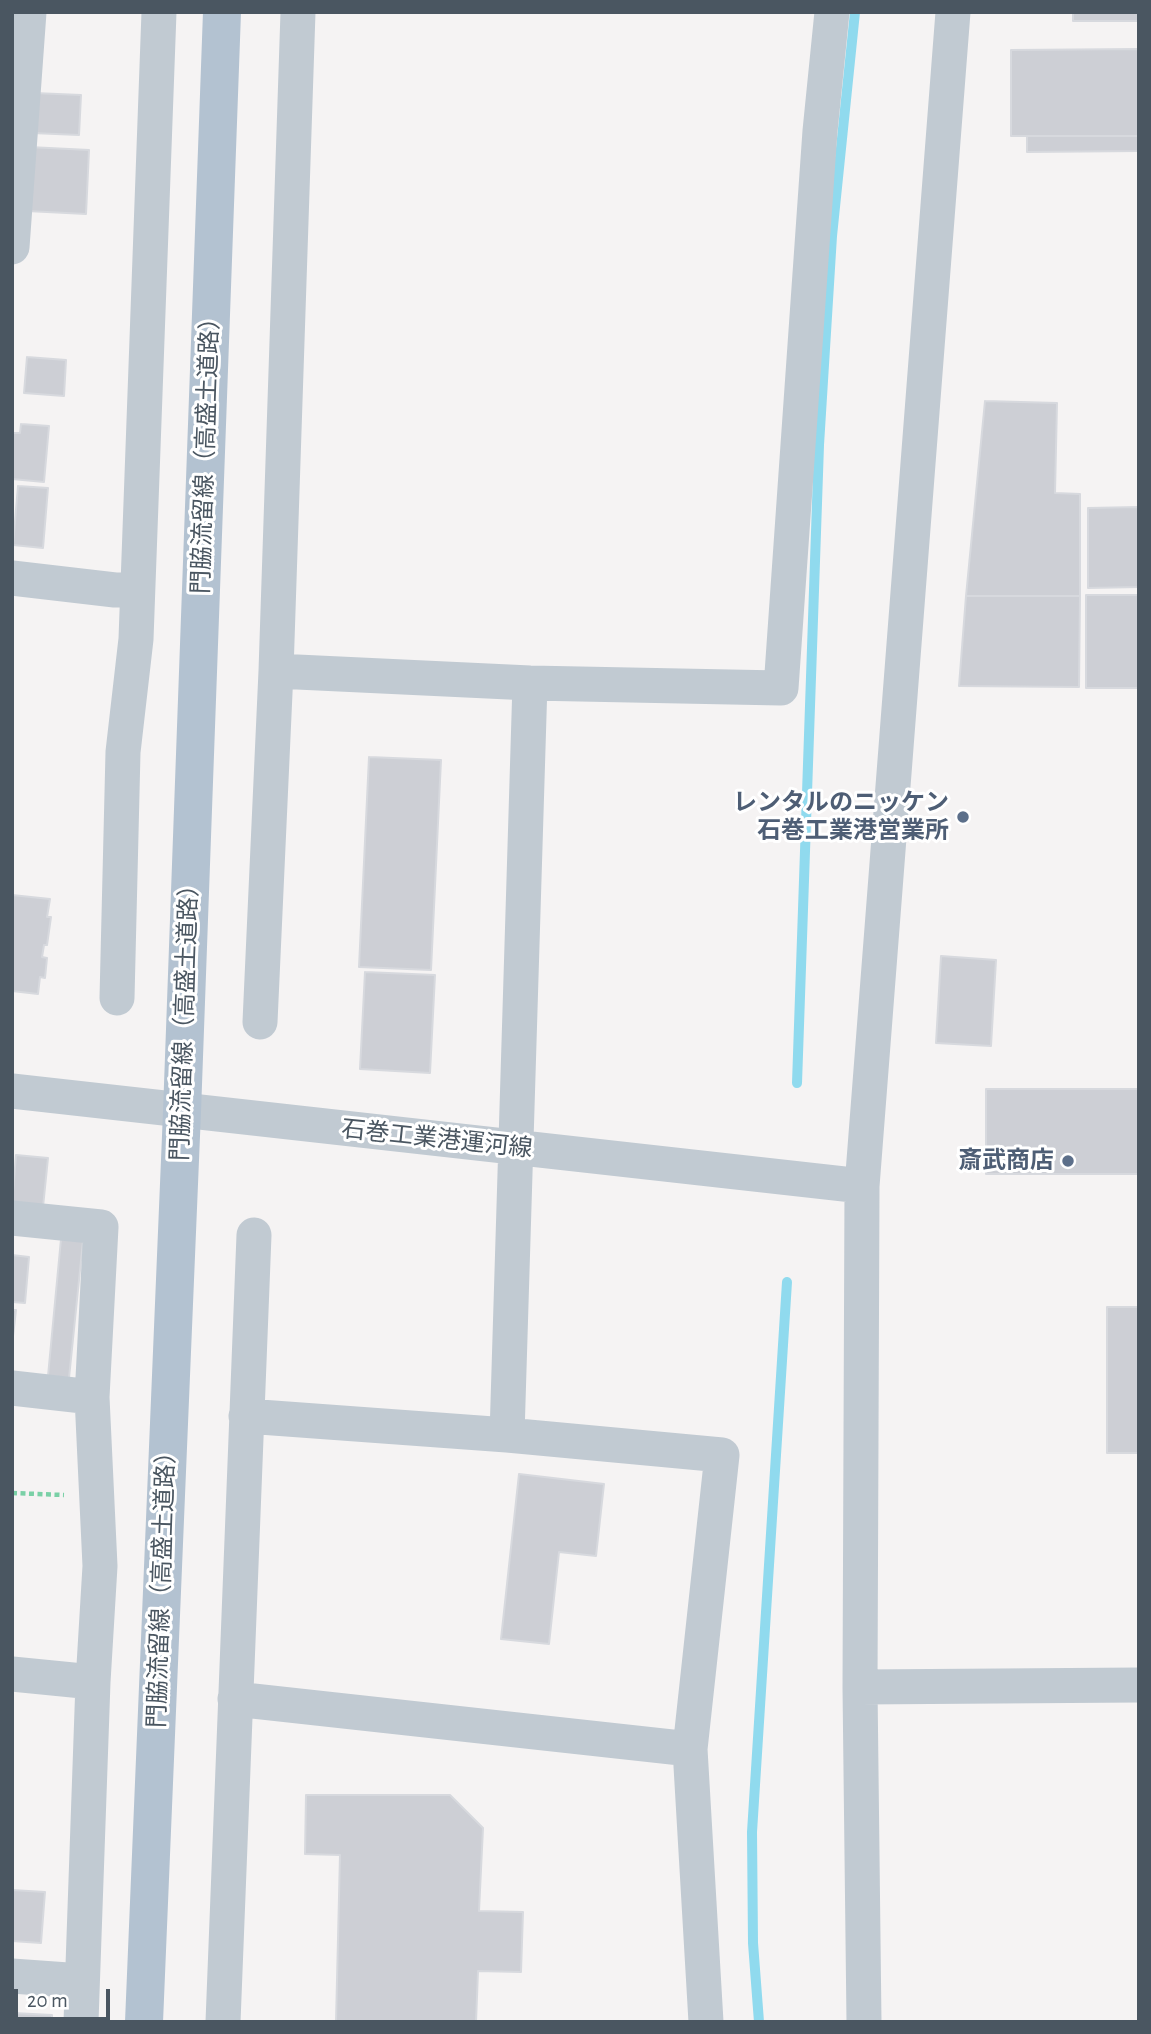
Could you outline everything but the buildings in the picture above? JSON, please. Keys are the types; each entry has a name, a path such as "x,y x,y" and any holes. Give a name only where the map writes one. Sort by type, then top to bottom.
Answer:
{"main road":[{"name":"門脇流留線（高盛土道路）","path":"144,2022 182,1112 222,12"}],"street":[{"path":"12,247 29,12"},
{"path":"117,998 123,752 136,639 159,12"},
{"path":"260,1022 276,671 298,12"},
{"path":"276,671 530,683 780,688 820,131 832,12"},
{"path":"864,2022 860,1688 862,1186 953,12"},
{"path":"12,578 136,590"},
{"path":"507,1436 530,683"},
{"name":"石巻工業港運河線","path":"12,1091 862,1186"},
{"path":"12,1218 101,1227 92,1397 100,1566 93,1682 81,2022"},
{"path":"223,2022 254,1235"},
{"path":"12,1388 92,1397"},
{"path":"246,1416 722,1455 704,1644 690,1749 706,2022"},
{"path":"12,1674 93,1682"},
{"path":"860,1688 1139,1685"},
{"path":"234,1699 690,1749"},
{"path":"12,1976 82,1981"}],"path":[{"path":"12,1493 96,1497"}],"waterway":[{"path":"797,1083 819,445 832,236 855,12"},
{"path":"759,2022 753,1943 752,1832 787,1282"}],"place":[{"name":"レンタルのニッケン 石巻工業港営業所","path":"963,817"},
{"name":"斎武商店","path":"1068,1161"}]}
